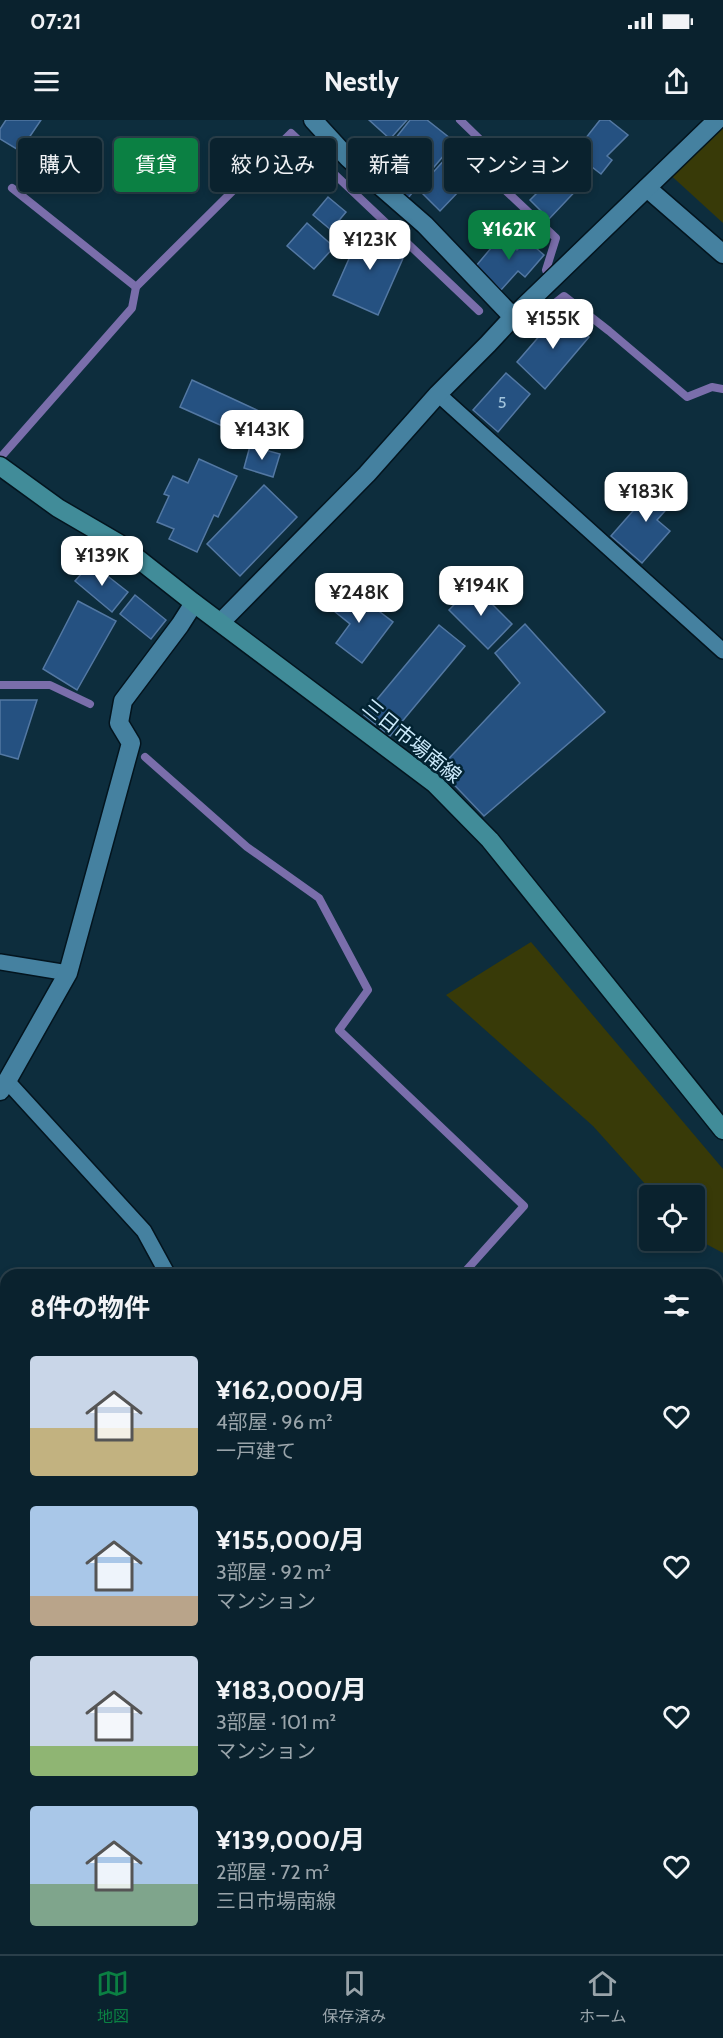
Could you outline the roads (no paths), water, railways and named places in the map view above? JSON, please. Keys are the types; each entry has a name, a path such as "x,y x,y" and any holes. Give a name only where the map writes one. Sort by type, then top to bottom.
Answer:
{"main road":[{"name":"三日市場南線","path":"0,466 58,508 118,543 194,603 434,783 490,840 723,1130"}],"street":[{"path":"313,120 348,158 424,225 513,317"},
{"path":"221,622 367,474 438,394 513,317 717,120"},
{"path":"647,188 723,254"},
{"path":"4,1086 68,973 130,743 119,723 123,701 194,603"}],"lane":[{"path":"438,394 723,651"},
{"path":"0,962 68,973"},
{"path":"4,1086 144,1231 165,1269"}],"waterway":[{"path":"460,120 495,154 487,173 556,238 546,270"},
{"path":"12,188 136,287 291,133 479,311"},
{"path":"0,458 132,308 136,287"},
{"path":"530,323 564,296 687,397 712,387 723,389"},
{"path":"0,685 50,685 90,704"},
{"path":"145,757 247,847 319,898 368,990 339,1030 524,1206 467,1269"}]}
